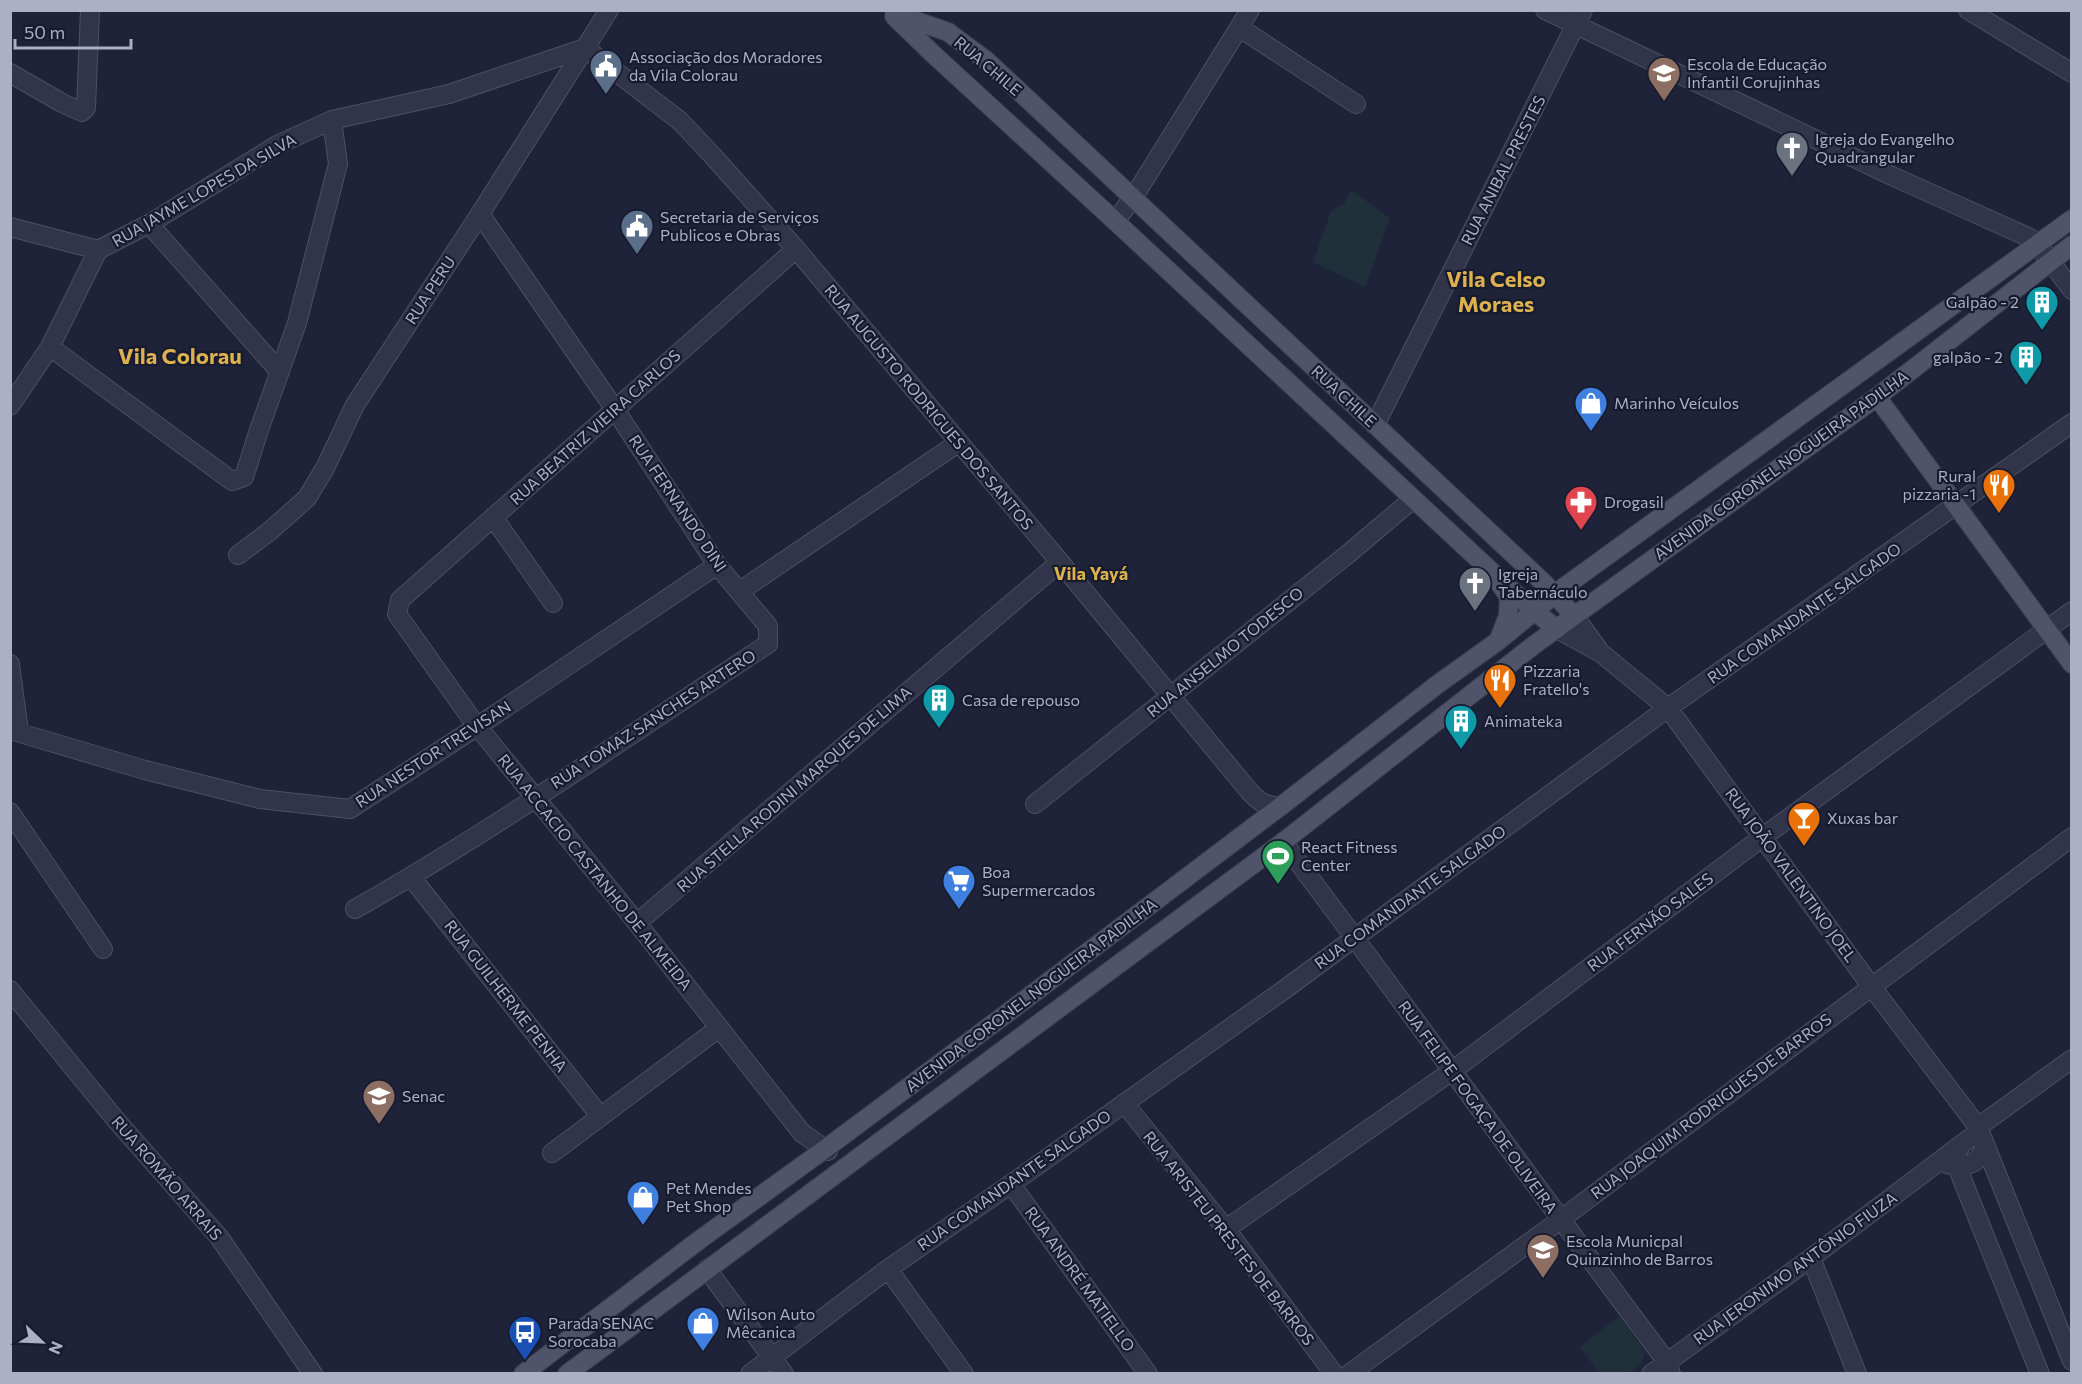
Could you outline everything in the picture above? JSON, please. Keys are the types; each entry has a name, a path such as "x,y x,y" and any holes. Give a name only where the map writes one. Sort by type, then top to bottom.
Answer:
{"main road":[{"name":"RUA CHILE","path":"889,10 933,54 1115,220 1534,611"},
{"name":"RUA CHILE","path":"895,10 916,21 948,32 987,61 1555,594"},
{"name":"RUA CHILE","path":"933,54 930,50 931,40 935,34 948,32"},
{"name":"AVENIDA CORONEL NOGUEIRA PADILHA","path":"523,1374 702,1238 819,1156 1250,830 1438,684 1498,641 1555,594 2072,219"},
{"name":"AVENIDA CORONEL NOGUEIRA PADILHA","path":"567,1374 1283,842 1574,616 1876,397 2072,245"},
{"path":"1876,397 2072,664"},
{"path":"1488,567 1509,597 1508,616 1498,641"},
{"path":"1555,594 1574,616"},
{"path":"1534,611 1557,629"},
{"path":"819,1156 815,1171 825,1178 834,1175"}],"street":[{"path":"10,73 82,112 86,108 90,10"},
{"name":"RUA PERU","path":"238,555 270,531 307,498 325,468 355,405 480,214 609,10"},
{"path":"1115,220 1133,198 1250,10"},
{"path":"1545,10 1579,18 1892,176 2030,237 2072,290"},
{"path":"1978,13 2072,73"},
{"name":"RUA ANIBAL PRESTES","path":"1375,425 1579,18"},
{"path":"1239,28 1356,104"},
{"name":"RUA JAYME LOPES DA SILVA","path":"10,406 50,347 98,250 150,224 277,145 332,120 449,94 585,48"},
{"name":"RUA AUGUSTO RODRIGUES DOS SANTOS","path":"585,48 680,121 796,249 1060,562 1249,791 1263,804 1271,807 1281,806"},
{"path":"50,347 232,481 244,477 297,323 338,164 332,120"},
{"name":"RUA FERNANDO DINI","path":"480,214 614,408 717,565 768,626 768,644"},
{"path":"150,224 280,372"},
{"path":"10,227 98,250"},
{"name":"RUA BEATRIZ VIEIRA CARLOS","path":"397,607 400,600 796,249"},
{"name":"RUA COMANDANTE SALGADO","path":"750,1374 888,1269 1356,938 1668,708 2072,423"},
{"path":"740,591 958,443"},
{"name":"RUA ANSELMO TODESCO","path":"1035,804 1413,499"},
{"path":"493,517 553,603"},
{"name":"RUA STELLA RODINI MARQUES DE LIMA","path":"637,923 1060,562"},
{"name":"RUA NESTOR TREVISAN","path":"14,731 145,770 260,799 350,809 717,565"},
{"name":"RUA ACCACIO CASTANHO DE ALMEIDA","path":"397,607 397,614 477,726 536,796 819,1156"},
{"name":"RUA FERNÃO SALES","path":"1226,1229 1452,1071 1764,836 2072,611"},
{"name":"RUA JOÃO VALENTINO JOEL","path":"1574,616 1601,653"},
{"name":"RUA JOÃO VALENTINO JOEL","path":"1557,629 1601,653 1668,708 1764,836 1871,986 1967,1112 1982,1136 2072,1361"},
{"name":"RUA TOMAZ SANCHES ARTERO","path":"355,909 411,877 768,644"},
{"path":"10,664 14,731"},
{"name":"RUA AUGUSTO RODRIGUES DOS SANTOS","path":"1249,791 1257,812 1250,830"},
{"path":"10,813 103,949"},
{"name":"RUA JOAQUIM RODRIGUES DE BARROS","path":"1349,1374 1560,1220 2072,837"},
{"name":"RUA FELIPE FOGAÇA DE OLIVEIRA","path":"1283,842 1356,938 1669,1368"},
{"name":"RUA GUILHERME PENHA","path":"411,877 600,1116"},
{"name":"RUA ROMÃO ARRAIS","path":"10,990 116,1120 219,1237 313,1374"},
{"path":"552,1153 719,1028"},
{"path":"1962,1144 1977,1136 1982,1136 2072,1059"},
{"name":"RUA ARISTEU PRESTES DE BARROS","path":"1124,1102 1226,1229 1334,1374"},
{"path":"1967,1112 1968,1129 1956,1154 1957,1167 2040,1374"},
{"path":"1939,1163 1957,1167 1975,1163 1982,1154 1982,1136"},
{"name":"RUA JERONIMO ANTÔNIO FIUZA","path":"1651,1374 1669,1368 1962,1144"},
{"name":"RUA ANDRÉ MATIELLO","path":"1011,1184 1148,1374"},
{"path":"1811,1258 1857,1374"},
{"path":"707,1269 784,1374"},
{"path":"888,1269 964,1374"}],"shaded area":[{"path":"1351,190 1390,218 1365,287 1313,262 1331,211 1344,204"},
{"path":"1619,1316 1645,1352 1643,1360 1639,1366 1628,1372 1599,1373 1580,1347"}],"place":[{"name":"Associação dos Moradores da Vila Colorau","path":"606,95"},
{"name":"Escola de Educação Infantil Corujinhas","path":"1664,102"},
{"name":"Igreja do Evangelho Quadrangular","path":"1792,177"},
{"name":"Secretaria de Serviços Publicos e Obras","path":"637,255"},
{"name":"Galpão - 2","path":"2042,331"},
{"name":"galpão - 2","path":"2026,386"},
{"name":"Marinho Veículos","path":"1591,432"},
{"name":"Rural pizzaria -1","path":"1999,514"},
{"name":"Drogasil","path":"1581,531"},
{"name":"Igreja Tabernáculo","path":"1475,612"},
{"name":"Pizzaria Fratello's","path":"1500,709"},
{"name":"Casa de repouso","path":"939,729"},
{"name":"Animateka","path":"1461,750"},
{"name":"Xuxas bar","path":"1804,847"},
{"name":"React Fitness Center","path":"1278,885"},
{"name":"Boa Supermercados","path":"959,910"},
{"name":"Senac","path":"379,1125"},
{"name":"Pet Mendes Pet Shop","path":"643,1226"},
{"name":"Escola Municpal Quinzinho de Barros","path":"1543,1279"},
{"name":"Wilson Auto Mêcanica","path":"703,1352"},
{"name":"Parada SENAC Sorocaba","path":"525,1361"}],"district":[{"name":"Vila Celso Moraes","path":"1496,292"},
{"name":"Vila Colorau","path":"180,356"},
{"name":"Vila Yayá","path":"1091,574"}]}
